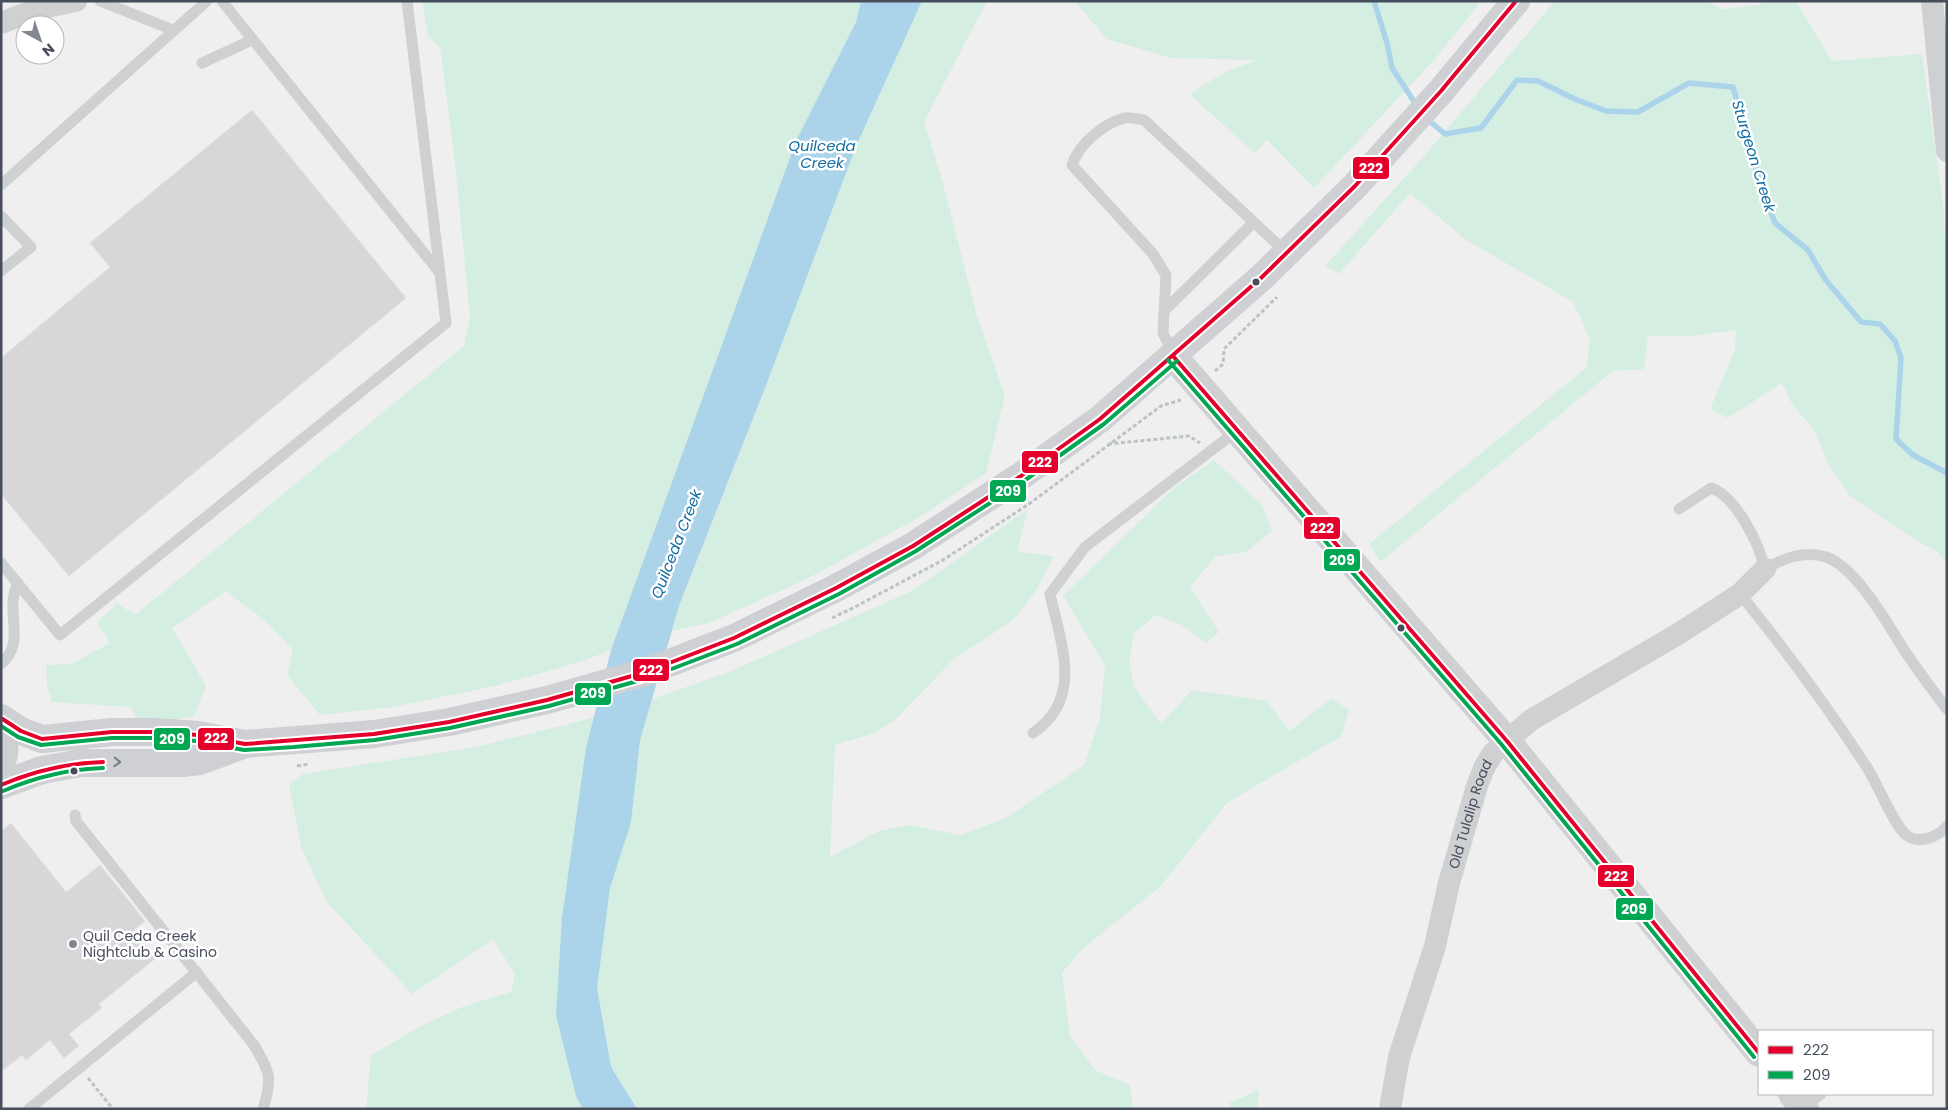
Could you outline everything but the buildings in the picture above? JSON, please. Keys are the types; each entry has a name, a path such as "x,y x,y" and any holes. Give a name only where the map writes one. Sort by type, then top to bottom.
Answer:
{"main road":[{"path":"1,718 20,731 42,739 112,732 155,732 198,735 245,744 374,734 449,722 547,700 646,672 734,638 836,588 913,546 1021,476 1100,419 1262,277 1355,186 1441,91 1516,1"},
{"path":"1,728 4,756 1,766"},
{"path":"1,785 42,770 81,763 182,764 200,761 245,744"}],"street":[{"path":"1,8 4,1"},
{"path":"1,22 37,9 76,1"},
{"path":"1932,1 1947,151"},
{"path":"1173,356 1507,741 1758,1052"},
{"name":"Old Tulalip Road","path":"1390,1109 1399,1057 1435,946 1449,883 1477,786 1484,768 1493,753 1532,720 1678,634 1740,594 1765,569"}],"lane":[{"path":"100,1 172,30"},
{"path":"1,185 206,1"},
{"path":"222,1 440,273"},
{"path":"1,563 60,635 446,323 407,1"},
{"path":"1932,1 1947,10"},
{"path":"202,63 252,40"},
{"path":"1173,356 1163,332 1166,275 1153,254 1072,165 1075,154 1101,129 1126,118 1144,120 1287,253"},
{"path":"1,216 31,247 1,272"},
{"path":"1164,311 1254,222"},
{"path":"1033,733 1043,726 1062,698 1066,664 1050,594 1085,547 1238,430"},
{"path":"1679,509 1711,488 1723,493 1732,502 1760,550 1765,569 1782,559 1799,554 1826,557 1838,563 1855,578 1947,709"},
{"path":"1,664 10,657 15,641 12,600 18,584"},
{"path":"1740,594 1788,653 1819,696 1868,768 1898,824 1908,836 1921,840 1943,831 1947,826"},
{"path":"75,815 76,821 254,1045 268,1070 270,1087 264,1109"},
{"path":"30,1109 197,972"}],"path":[{"path":"1108,444 1189,436 1212,450"},
{"path":"80,1068 113,1109"}],"green space":[{"path":"422,1 861,1 856,22 796,141 611,650 583,661 499,685 393,707 320,715 287,675 293,650 264,620 226,591 172,628 206,686 194,716 143,726 130,707 52,702 47,685 46,665 72,664 110,643 97,622 117,603 135,615 464,346 470,317 455,163 440,47 428,36"},
{"path":"922,1 987,1 924,122 943,183 976,313 1005,396 986,473 923,515 807,579 709,623 672,631 680,603 767,383 857,144"},
{"path":"1074,1 1473,1 1479,4 1435,59 1314,188 1267,140 1255,153 1190,95 1229,70 1257,60 1171,58 1107,39"},
{"path":"1555,1 1707,1 1721,9 1759,5 1763,1 1796,1 1832,61 1922,54 1944,212 1945,239 1947,242 1947,564 1938,552 1916,540 1850,496 1830,467 1813,429 1792,404 1782,383 1728,418 1710,409 1735,349 1736,330 1690,336 1648,336 1644,369 1613,371 1380,562 1369,544 1586,368 1590,339 1573,302 1466,240 1410,193 1339,274 1325,266 1425,155"},
{"path":"1214,460 1263,506 1272,531 1246,552 1216,556 1190,587 1219,632 1206,643 1182,625 1156,615 1134,633 1129,662 1134,687 1161,724 1192,690 1267,701 1290,731 1331,698 1349,710 1341,737 1227,803 1160,887 1082,949 1062,973 1070,1036 1095,1070 1130,1085 1133,1109 366,1109 371,1055 423,1025 462,1007 511,992 515,974 493,939 412,994 327,902 301,847 289,784 303,774 476,747 573,723 638,704 729,672 912,591 1028,509 1017,552 1054,556 1034,594 1012,621 954,659 895,720 875,733 835,745 830,857 879,831 911,825 960,835 1006,818 1084,765 1100,719 1105,665 1063,596 1174,488"},
{"path":"1259,1090 1257,1109 1231,1109 1229,1103"}],"water":[{"name":"Quilceda Creek","path":"861,1 922,1 857,144 767,383 680,603 640,740 631,822 610,888 597,988 611,1067 637,1109 583,1109 576,1096 556,1015 562,918 586,748 611,650 796,141 856,22"}],"waterway":[{"name":"Sturgeon Creek","path":"1374,1 1387,43 1392,68 1417,106"},
{"name":"Sturgeon Creek","path":"1427,119 1445,134 1481,128 1517,80 1538,81 1577,100 1606,111 1638,112 1689,83 1733,87 1762,189 1775,223 1808,250 1825,279 1861,322 1880,324 1895,341 1901,358 1896,439 1913,455 1947,473"}],"transit line":[{"name":"222","path":"1,718 21,731 42,739 112,732 155,732 198,735 245,744 374,734 449,722 547,700 646,672 734,638 836,588 913,546 1021,476 1100,419 1262,277 1355,186 1441,91 1516,1"},
{"name":"222","path":"1173,356 1507,741 1758,1052"},
{"name":"209","path":"1168,360 1502,745 1754,1057"},
{"name":"209","path":"1,726 18,737 41,745 112,738 155,738 197,741 244,750 294,747 375,740 450,728 549,706 648,678 737,644 839,594 916,551 1024,481 1104,424 1177,361"},
{"name":"222","path":"1,785 51,769 103,762"},
{"name":"209","path":"3,791 52,775 77,770 103,768"}],"place":[{"name":"Quil Ceda Creek Nightclub & Casino","path":"73,944"}]}
